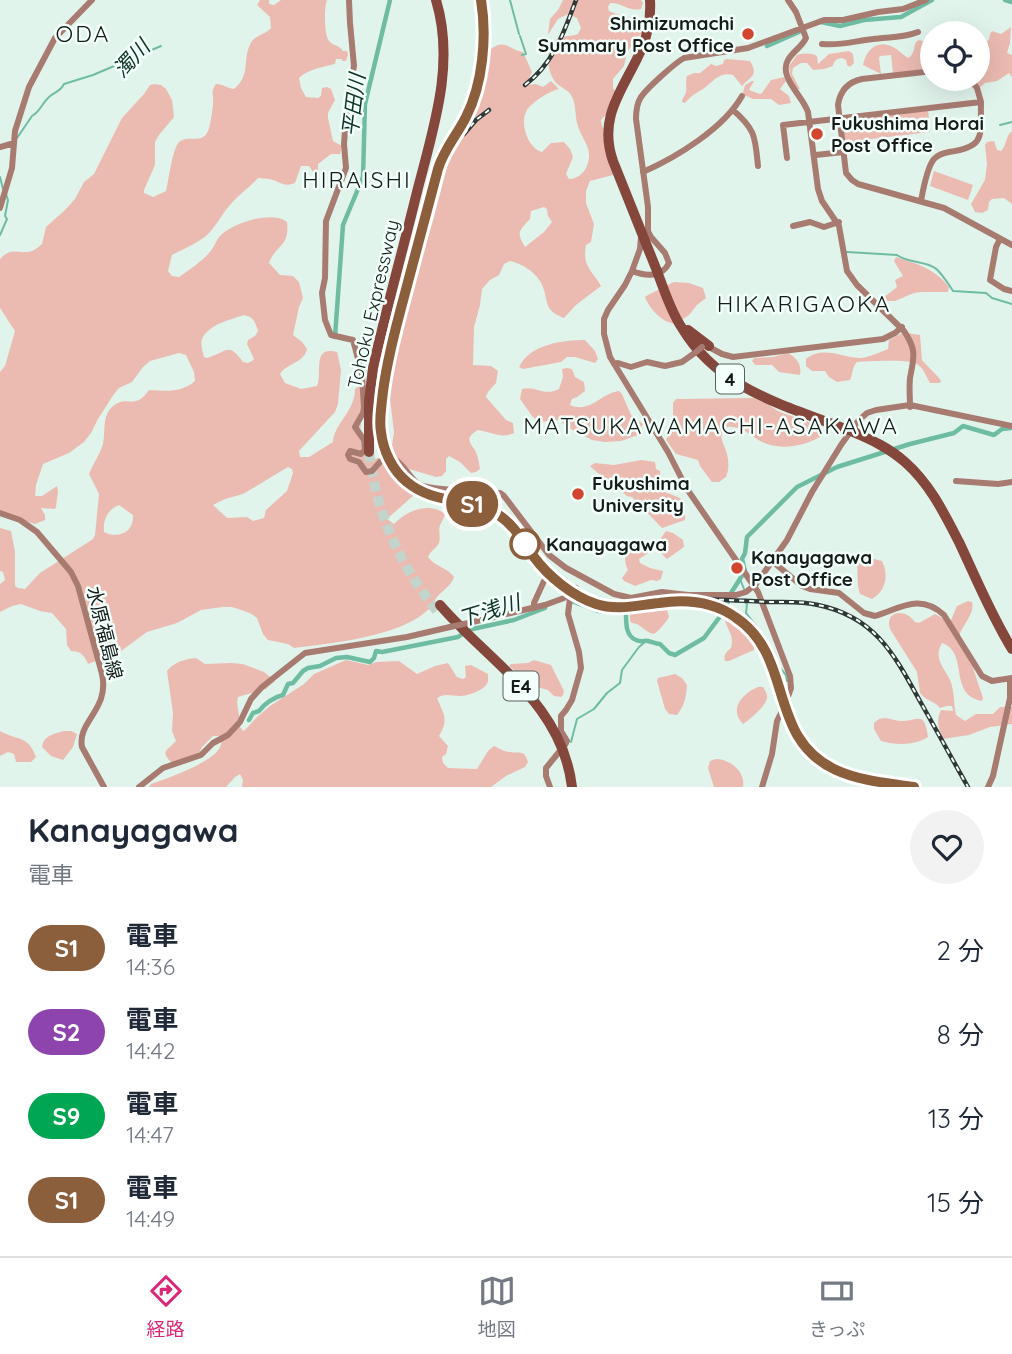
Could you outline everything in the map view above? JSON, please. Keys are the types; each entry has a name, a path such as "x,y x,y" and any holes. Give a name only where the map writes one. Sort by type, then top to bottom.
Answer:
{"highway":[{"name":"Tohoku Expressway","path":"372,452 368,418 373,368 437,114 442,83 444,38 437,0"},
{"name":"4","path":"651,0 652,15 646,38 615,101 608,129 611,155 641,230 653,248 658,272 684,329 695,345 723,372 750,389 852,430 892,451 921,478 937,501 1012,648"},
{"path":"640,249 653,248"},
{"path":"672,307 698,349"},
{"path":"672,307 698,349"},
{"name":"E4","path":"438,608 518,683 540,708 561,745 567,761 570,787"}],"street":[{"path":"0,208 12,168 15,131 26,92 49,48 63,29 92,0"},
{"path":"349,0 354,66 346,104 346,168 326,220 325,278 322,293 326,324 331,335 353,340 362,374 364,412 355,427 364,440 365,450 361,454 350,451 348,458 359,463 367,472 389,457 403,465 420,485 447,490 500,493 556,561 614,594 631,598 662,592 736,595 754,587 787,540 840,448 861,417 870,411 911,406 1012,426"},
{"path":"790,0 804,28 806,41 788,59 785,70 788,80 806,105 811,122 821,195 838,222 846,262 852,277 912,340 916,354 911,406"},
{"path":"632,271 649,276 666,269 669,263 668,258 653,248 647,229 648,207 636,119 637,108 644,93 678,62 689,57 749,48 821,22 903,9 926,0"},
{"path":"822,44 843,45 910,36 918,32"},
{"path":"920,72 862,79 847,86 838,104 846,173 853,181 953,212 1012,245"},
{"path":"921,201 934,159 944,153 968,149 978,140 981,102 978,91"},
{"path":"643,172 678,155 733,110 742,96"},
{"path":"787,158 783,125 981,102"},
{"path":"733,110 754,133 758,166"},
{"path":"811,122 818,189 822,201 838,222"},
{"path":"0,147 14,145"},
{"path":"816,155 843,152"},
{"path":"793,226 810,222 824,227 838,222"},
{"path":"641,230 640,249 625,285 604,319 604,334 614,365 668,452 687,489 760,596 790,676 791,688 778,721 774,747 762,787"},
{"path":"1000,239 990,280 1006,290 1012,290"},
{"path":"614,365 618,363 631,367 647,362 664,366 676,364 698,349 733,356 884,339 895,334 901,327"},
{"path":"957,481 998,484 1012,482"},
{"name":"水原福島線","path":"0,513 20,520 37,532 67,567 78,586 104,688 101,702 84,730 81,741 104,787"},
{"path":"772,561 802,586 839,593 868,615 875,616 919,602 936,609 944,615 982,676 992,681 1011,678 1010,698 993,776 988,787"},
{"path":"139,787 163,768 201,755 213,743 228,735 243,718 251,699 305,653 407,637 545,605 564,598 576,588 583,577"},
{"path":"534,608 544,581"},
{"path":"565,745 567,741 561,731 561,716 572,700 581,668 568,616 569,599"},
{"path":"550,787 546,768 559,752"}],"shaded area":[{"path":"260,0 269,0 269,4 274,5 281,0 327,0 327,38 343,51 347,51 346,61 336,59 335,64 311,70 299,78 306,97 318,98 322,88 331,89 335,100 328,118 333,141 342,146 340,154 331,154 318,164 318,171 313,172 309,166 301,166 295,183 284,184 258,178 233,201 206,236 172,255 168,271 172,276 179,277 211,251 221,235 244,222 272,217 287,222 284,241 269,263 280,275 293,276 299,282 303,298 293,335 307,349 299,360 280,374 285,383 301,389 317,386 321,357 329,351 337,352 341,370 335,412 299,451 300,457 309,457 333,442 337,429 352,404 355,389 361,385 367,386 360,431 365,456 374,459 389,456 407,473 413,496 387,519 394,524 405,515 425,508 439,510 445,514 439,527 439,543 428,557 454,577 429,609 400,627 383,633 294,648 268,640 257,618 250,613 223,607 201,610 177,623 147,632 121,651 88,664 82,654 71,651 67,645 66,629 52,613 21,604 0,612 0,584 5,580 3,572 0,571 0,528 11,531 15,552 15,586 25,589 40,573 93,539 99,494 89,474 103,444 108,412 121,402 140,400 149,390 184,388 195,381 194,372 186,355 179,353 150,361 132,382 119,388 114,394 84,442 69,453 43,464 35,496 42,496 57,486 58,491 55,509 41,508 45,520 35,524 0,513 0,372 5,366 15,331 0,308 0,259 12,252 32,251 42,244 46,227 75,199 84,182 94,174 122,118 150,85 154,84 166,89 172,100 174,117 155,142 155,165 144,193 153,197 166,191 179,142 202,138 208,131 214,87 218,84 234,89 239,84 245,72 252,41 271,28 270,17 257,5","holes":["244,315 254,320 258,331 247,344 254,359 248,363 243,362 230,350 204,357 201,344 205,334 220,323","288,467 292,469 287,491 266,510 264,518 253,521 247,517 227,518 213,505 243,494","119,505 133,515 131,526 124,533 115,535 104,532 104,523 111,510"]},
{"path":"563,0 641,0 643,3 641,9 636,10 614,3 610,3 608,7 609,11 633,18 646,26 627,52 624,66 613,79 613,88 617,94 601,120 608,133 615,173 590,181 586,191 586,203 594,224 591,242 586,245 585,258 601,286 564,318 550,309 537,277 516,263 510,261 504,264 499,275 482,289 474,327 473,365 491,366 498,371 496,383 486,397 506,420 513,423 514,433 501,435 478,430 469,439 480,469 471,473 449,456 446,459 446,471 442,476 436,477 409,469 391,452 394,432 388,383 389,369 448,163 474,114 491,49 504,45 523,52 532,72 526,85 536,84 543,87 551,81 559,89 542,97 527,110 524,121 526,134 533,146 542,152 551,143 564,142 573,157 566,174 569,179 579,176 586,168 589,155 579,130 573,100 553,79 548,60 553,43 559,38 578,34 581,28 577,18 568,14 558,19 548,35 550,19","holes":["544,207 552,222 525,247 520,232 530,219 531,211"]},
{"path":"1011,27 1007,53 1012,55 1012,77 1009,73 990,82 990,34 992,31 1001,34"},
{"path":"920,40 920,70 893,73 891,55 880,56 881,74 863,65 867,55 877,45 893,47 908,58 913,53 916,42"},
{"path":"849,51 853,54 854,63 850,67 842,58 836,60 833,66 824,69 813,70 807,63 801,63 793,68 792,74 800,89 797,89 791,79 789,66 797,55 815,55 818,64 829,54"},
{"path":"727,59 750,61 753,75 742,86 733,75 722,75 685,103 682,102 687,76 700,73 711,64 723,64"},
{"path":"784,77 786,81 780,89 789,96 791,103 779,105 771,99 753,99 744,95 745,85 752,81 749,90 760,94 771,80"},
{"path":"928,109 930,132 871,139 864,142 861,149 844,151 841,119"},
{"path":"1012,131 1012,204 1004,198 992,199 988,210 975,212 971,204 985,180 985,145 994,141 997,150 1001,151"},
{"path":"934,171 973,185 968,200 930,186"},
{"path":"896,257 931,271 949,287 948,292 921,292 895,301 884,301 883,298 897,287 895,280 903,276 894,261"},
{"path":"674,282 703,288 706,298 676,324 657,315 645,297"},
{"path":"907,333 920,335 922,360 941,382 930,383 917,364 906,361 857,362 850,380 837,382 825,371 812,371 806,366 806,359 819,353 861,358 871,356 888,349 889,340"},
{"path":"585,340 595,351 598,359 595,363 567,357 561,362 523,369 519,367 524,359 539,348 557,342"},
{"path":"788,353 798,362 800,375 779,372 772,365 755,365 752,361 754,358"},
{"path":"562,369 572,369 575,377 584,382 585,391 572,399 570,405 584,407 619,391 631,415 643,424 638,435 621,441 592,440 565,426 560,420 539,422 532,416 520,399 522,389 548,392 559,389 563,377"},
{"path":"754,398 819,428 823,435 785,447 769,445 742,429 727,427 721,436 728,457 728,469 726,477 719,482 712,482 698,460 676,454 666,440 673,424 673,403 676,399"},
{"path":"641,460 655,462 656,469 660,471 660,490 680,498 685,508 685,520 662,528 632,497 627,496 590,466 595,463 614,465"},
{"path":"666,531 683,540 684,547 667,559 656,548 639,559 640,563 650,568 663,571 661,579 635,586 624,581 622,578 628,570 625,562 629,548 635,541 647,545 661,538"},
{"path":"859,555 882,561 884,566 886,577 883,587 872,599 860,594 856,557"},
{"path":"972,602 972,611 959,636 969,656 983,698 982,701 971,697 965,690 955,655 942,643 939,658 951,683 956,715 965,721 976,714 993,714 1000,707 1012,707 1012,724 943,739 938,717 941,710 953,711 952,706 940,708 920,693 917,672 890,629 889,623 890,618 897,613 919,623 935,614 947,621 951,620 957,606"},
{"path":"666,606 669,617 654,634 630,621 630,614 637,609"},
{"path":"728,618 748,629 753,638 754,650 725,661 725,655 732,644 725,621"},
{"path":"196,658 205,664 243,664 264,672 275,681 266,689 238,697 238,724 243,731 270,706 304,684 314,674 346,660 368,665 399,661 417,674 448,663 457,677 463,679 466,677 465,666 471,665 488,674 484,687 466,695 437,698 445,721 439,736 448,746 442,757 443,763 448,768 477,769 494,746 522,753 528,762 525,767 491,787 242,787 240,774 226,787 149,787 199,764 216,753 221,746 220,736 213,736 198,755 173,764 165,754 176,741 172,731 173,713 167,671 173,665"},
{"path":"534,660 551,665 564,691 561,697 533,686 509,666"},
{"path":"675,674 687,685 685,701 677,715 669,714 665,709 657,681 658,678"},
{"path":"758,687 765,690 766,701 743,724 737,713 739,702 747,693"},
{"path":"884,718 901,721 922,720 928,737 905,744 881,741 874,729 874,723"},
{"path":"0,731 26,742 36,757 31,762 16,762 14,754 8,752 0,756"},
{"path":"64,731 77,734 73,747 63,760 51,756 42,747 47,737"},
{"path":"710,761 727,761 736,767 742,776 743,787 714,787 708,768"}],"waterway":[{"name":"平田川","path":"335,337 343,225 363,177 365,104 390,0"},
{"path":"510,0 519,34"},
{"path":"821,22 840,26 864,20 901,17 932,0"},
{"path":"1005,0 1012,2"},
{"path":"767,46 799,32"},
{"path":"520,36 526,54 522,55"},
{"name":"濁川","path":"17,138 32,116 64,84 93,75 161,46"},
{"path":"1000,125 1012,122"},
{"path":"0,177 3,189"},
{"path":"0,235 7,219 6,194"},
{"path":"847,252 897,255 926,264 937,269 953,291 986,293 992,298 1012,304"},
{"name":"下浅川","path":"731,593 745,571 742,559 747,537 797,487 837,467 954,433 963,426 994,435 1002,429 1011,428"},
{"path":"740,579 744,589"},
{"name":"下浅川","path":"569,600 598,611 624,612 630,636 640,641 660,644 675,655 704,638 724,611"},
{"path":"742,600 747,604 746,613 765,637 787,681"},
{"name":"下浅川","path":"725,610 728,601"},
{"name":"下浅川","path":"249,720 253,713 283,695 288,684 293,683 308,668 320,666 336,658 347,657 370,662 376,651 458,637 468,630 514,620 545,608"},
{"path":"571,742 577,719 594,709 607,693 620,683 622,670 645,642"},
{"path":"790,699 793,708 787,719 790,729 802,746 826,766 874,787"},
{"path":"904,787 905,784 921,787"}],"tunnel":[{"path":"369,452 378,497 391,537 411,574 437,611"}],"railway":[{"path":"386,453 381,434 380,412 387,363 440,162 468,114 477,87 483,43 481,0"},
{"path":"525,85 551,57 576,0"},
{"path":"464,134 489,110"},
{"path":"415,488 431,496 460,502"},
{"path":"451,493 502,516 516,529 549,572 579,596 596,603 631,606 679,599 800,602 838,611 855,619 882,641 892,655 968,787"},
{"path":"706,604 736,618 755,636 768,657 794,728 808,749 840,772 871,781 913,787"}],"train":[{"name":"S1","path":"481,0 484,40 474,95 467,115 446,148 438,169 386,369 380,430 384,448 393,465 408,483 427,494 470,503 499,515 516,531 544,569 585,600 619,608 693,601 709,604 736,617 762,643 775,673 789,720 798,737 813,754 833,769 853,777 914,787"}],"place":[{"name":"Shimizumachi Summary Post Office","path":"748,34"},
{"name":"Fukushima Horai Post Office","path":"817,134"},
{"name":"Fukushima University","path":"578,494"},
{"name":"Kanayagawa","path":"525,544"},
{"name":"Kanayagawa Post Office","path":"737,568"}],"district":[{"name":"ODA","path":"83,33"},
{"name":"HIRAISHI","path":"357,179"},
{"name":"HIKARIGAOKA","path":"804,303"},
{"name":"MATSUKAWAMACHI-ASAKAWA","path":"711,425"}]}
